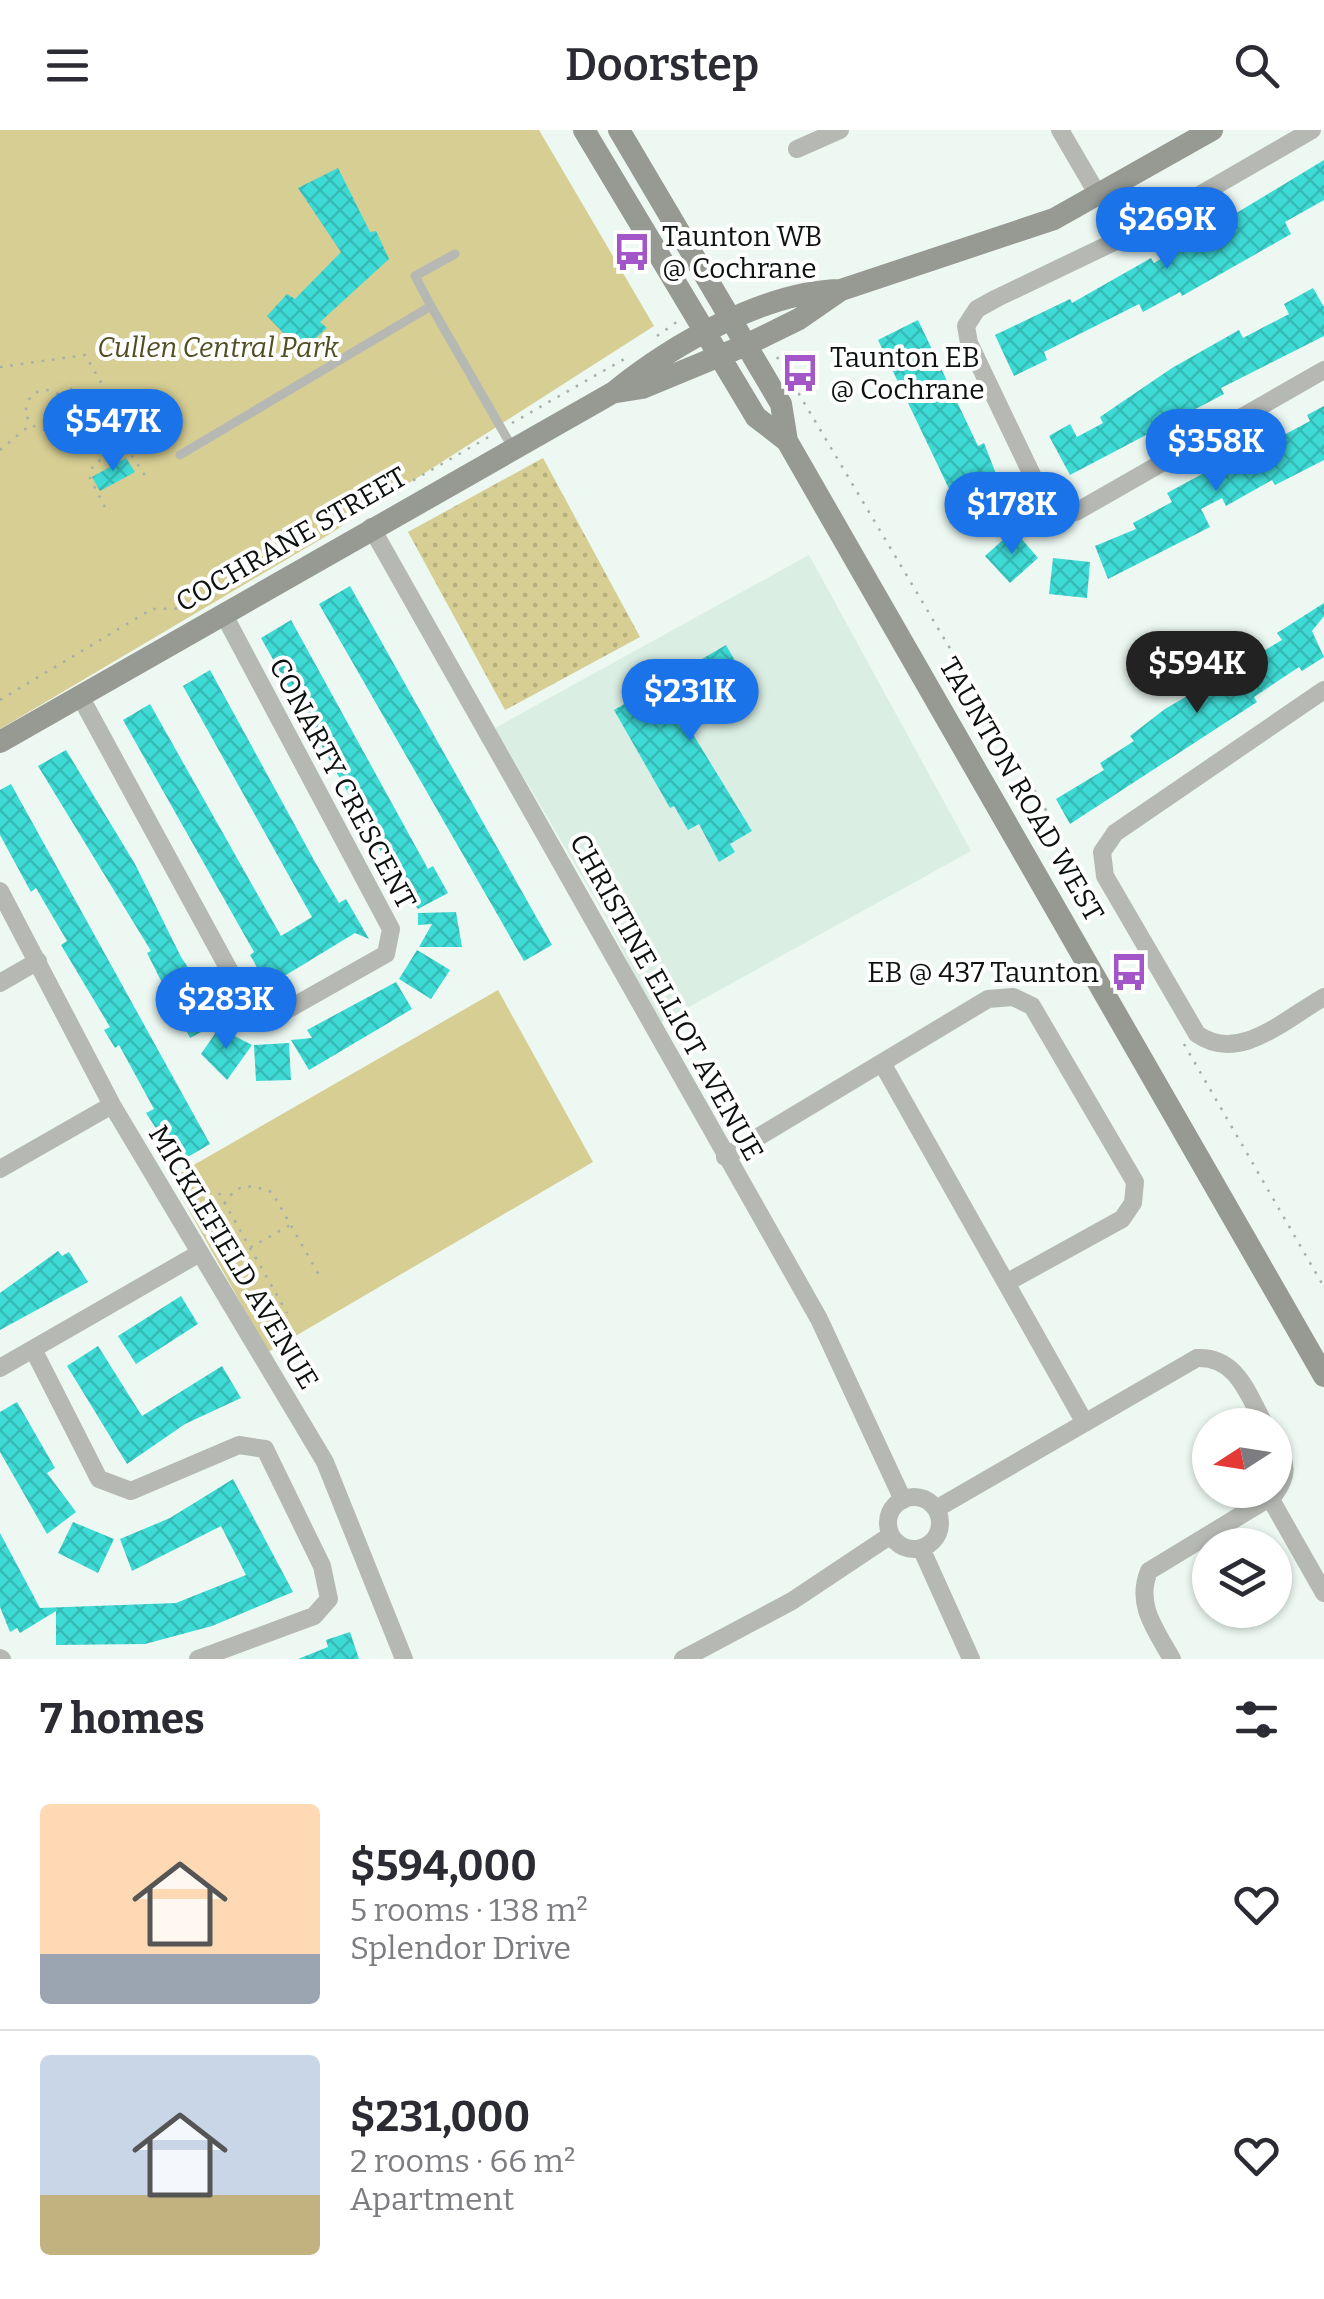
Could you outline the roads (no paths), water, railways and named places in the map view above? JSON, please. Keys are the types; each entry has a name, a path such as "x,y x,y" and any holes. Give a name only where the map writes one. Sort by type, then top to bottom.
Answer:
{"main road":[{"name":"TAUNTON ROAD WEST","path":"584,130 756,416 787,441"},
{"name":"TAUNTON ROAD WEST","path":"619,130 781,404 787,441 1324,1376"},
{"name":"COCHRANE STREET","path":"614,392 642,388 746,345 799,318 841,290 1033,228 1212,130"},
{"name":"COCHRANE STREET","path":"0,742 371,527 508,438 614,392 654,361 731,321 806,291 841,290"}],"street":[{"path":"796,149 840,130"},
{"path":"1060,130 1098,195"},
{"path":"1312,130 1139,230 987,304 966,326 969,343 1045,502 1060,514 1076,512 1324,370"},
{"name":"CHRISTINE ELLIOT AVENUE","path":"371,527 819,1319 903,1500"},
{"name":"CONARTY CRESCENT","path":"80,696 252,1012 278,1015 386,954 391,929 223,613"},
{"path":"1324,690 1115,833 1102,852 1105,876 1197,1034 1214,1046 1237,1047 1324,997"},
{"name":"MICKLEFIELD AVENUE","path":"0,891 112,1105 325,1462 404,1659"},
{"path":"0,983 38,962"},
{"path":"726,1157 988,998 1013,997 1032,1006 1135,1182 1133,1203 1122,1219 1006,1283"},
{"path":"882,1062 1085,1423"},
{"path":"0,1170 112,1105"},
{"path":"0,1368 198,1254"},
{"path":"32,1349 100,1479 112,1488 130,1491 239,1445 266,1449 322,1566 329,1599 314,1616 198,1659"},
{"path":"936,1509 1198,1358 1215,1357 1233,1368 1255,1408"},
{"path":"919,1498 936,1509 937,1535 921,1548 902,1546 891,1535 890,1512 903,1500 919,1498"},
{"path":"1172,1659 1146,1612 1142,1588 1149,1572 1254,1508"},
{"path":"1276,1508 1324,1593"},
{"path":"682,1659 792,1601 891,1535"},
{"path":"921,1548 971,1659"}],"lane":[{"path":"455,254 415,276 508,438"},
{"path":"180,455 432,306"}],"place":[{"name":"Taunton WB @ Cochrane","path":"632,252"},
{"name":"Taunton EB @ Cochrane","path":"800,373"},
{"name":"EB @ 437 Taunton","path":"1129,972"}],"park label":[{"name":"Cullen Central Park","path":"218,347"}]}
